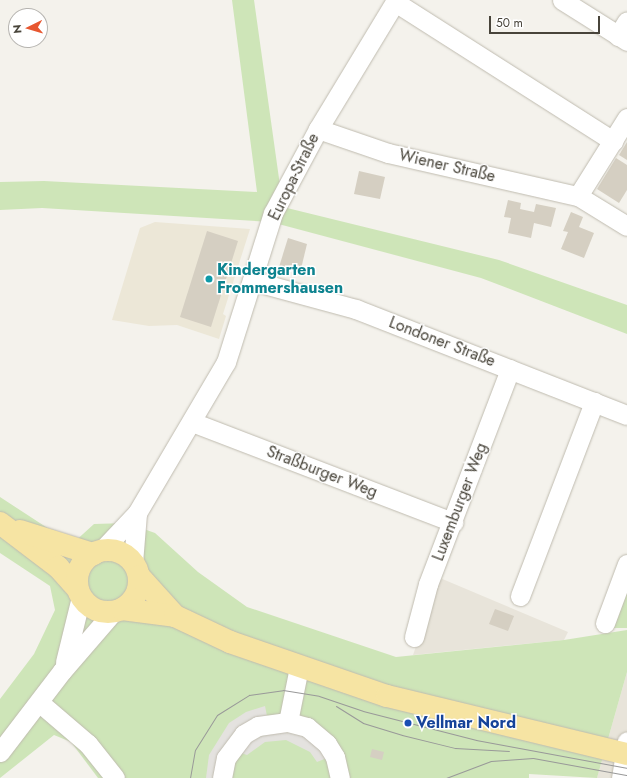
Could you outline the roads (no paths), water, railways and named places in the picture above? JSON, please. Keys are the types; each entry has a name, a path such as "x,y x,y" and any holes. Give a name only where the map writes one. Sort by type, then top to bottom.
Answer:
{"main road":[{"path":"1,524 97,552 121,553 175,616"},
{"path":"1,524 58,567 95,610 175,616 230,642 387,696 626,750"},
{"path":"79,592 79,568 97,552"},
{"path":"118,611 135,596 136,570"}],"street":[{"path":"562,0 624,33"},
{"path":"396,1 613,141"},
{"name":"Europa-Straße","path":"97,552 137,513 226,362 253,281 273,213 318,129 396,1"},
{"path":"578,196 627,118"},
{"name":"Wiener Straße","path":"318,129 388,153 578,196 627,226"},
{"name":"Londoner Straße","path":"253,281 356,309 627,415"},
{"name":"Luxemburger Weg","path":"414,637 428,584 453,522 510,369"},
{"path":"520,596 594,402"},
{"name":"Straßburger Weg","path":"192,422 453,522"},
{"name":"Europa-Straße","path":"136,570 137,513"},
{"path":"605,622 627,564"},
{"path":"62,671 76,625 79,592"},
{"path":"0,752 40,703 62,671 118,611"},
{"path":"288,722 299,667"},
{"path":"40,703 88,744 115,778"},
{"path":"222,778 226,758 244,734 258,726 288,722 307,727 327,744 335,757 340,778"},
{"path":"622,778 626,750"}],"tram line":[{"path":"190,778 195,750 217,715 249,695 283,690 319,696 363,711 476,740 627,768"},
{"path":"336,706 363,723 402,735 455,748 509,751"},
{"path":"446,778 491,761 533,758 627,775"}],"place":[{"name":"Kindergarten Frommershausen","path":"209,279"},
{"name":"Vellmar Nord","path":"408,723"}]}
